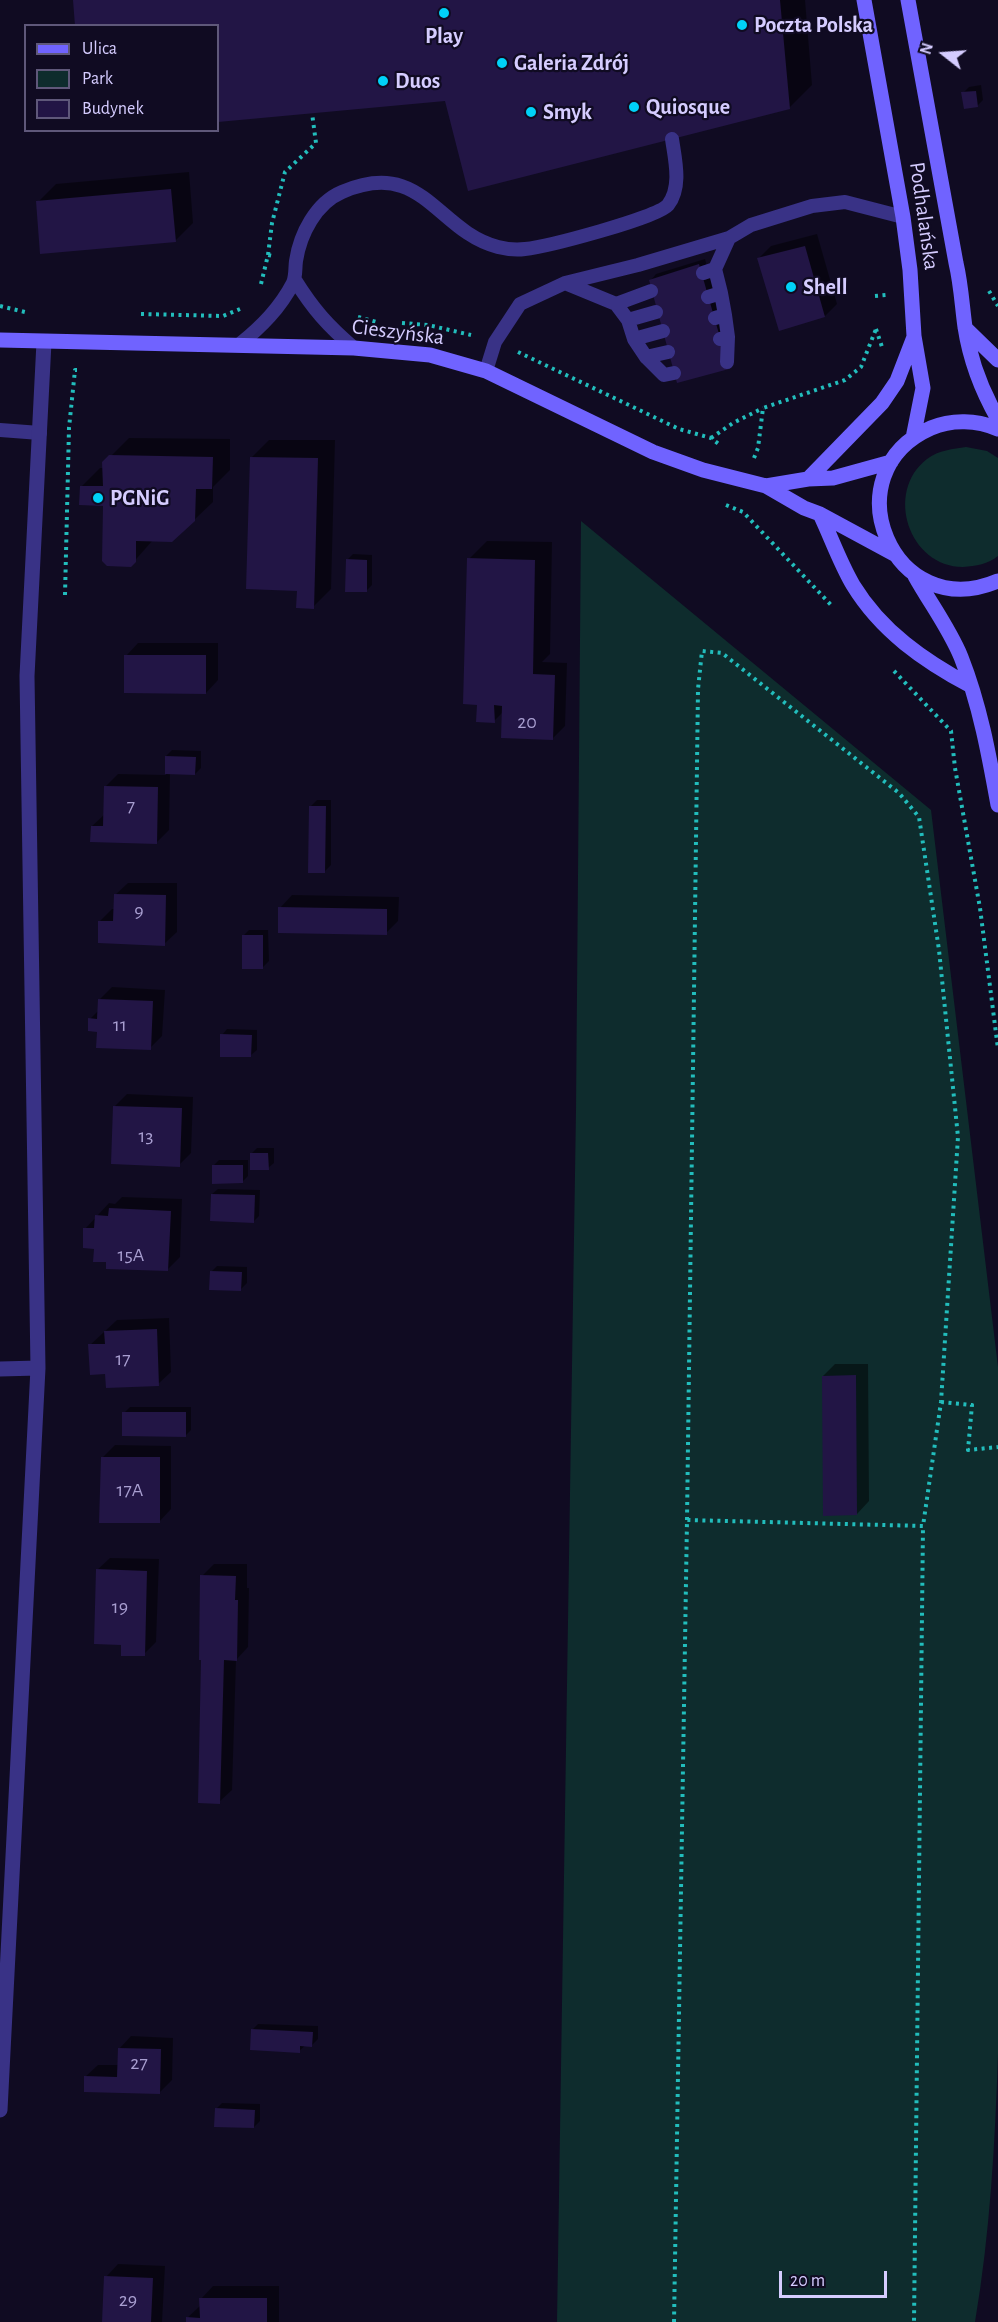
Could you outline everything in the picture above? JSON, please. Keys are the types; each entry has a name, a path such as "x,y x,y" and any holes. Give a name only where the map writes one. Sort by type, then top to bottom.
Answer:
{"street":[{"name":"Podhalańska","path":"864,0 903,217 910,270 914,336 923,388 913,438"},
{"name":"Podhalańska","path":"908,0 961,285 965,328 977,374 998,419"},
{"path":"965,328 998,360"},
{"path":"808,479 882,403 897,381 914,336"},
{"name":"Cieszyńska","path":"0,340 240,344 354,348 430,355 486,371 653,452 703,470 766,486 894,554"},
{"path":"0,2110 38,1368 27,676 44,342"},
{"path":"998,429 979,423 951,422 937,425 913,438 900,449 891,462 882,484 879,508 886,540 894,554 913,574 948,629 971,686 986,735 998,805"},
{"name":"Cieszyńska","path":"766,486 808,479 833,478 891,462"},
{"path":"820,514 853,585 869,608 907,646 971,686"},
{"path":"913,574 927,582 958,590 974,589 998,581"},
{"path":"0,1369 38,1368"}],"lane":[{"path":"240,344 264,324 281,303 295,280 296,260 309,221 323,205 339,193 361,185 383,183 406,187 433,204 459,228 483,243 501,248 523,249 554,244 655,214 667,207 674,193 676,176 672,139"},
{"path":"486,371 495,342 520,304 565,283 638,265 729,238 752,225 812,206 845,202 903,217"},
{"path":"727,362 720,316 709,271 729,238"},
{"path":"295,280 310,304 329,326 354,348"},
{"path":"565,283 616,304 628,320 634,339 646,357 664,375 674,373"},
{"path":"616,304 651,291"},
{"path":"628,320 656,312"},
{"path":"634,339 663,331"},
{"path":"646,357 668,352"},
{"path":"0,430 40,433"}],"path":[{"path":"268,255 272,224 285,172 316,143 312,113"},
{"path":"724,449 711,438 733,423 763,408 845,380 861,367 876,329 882,347 882,356"},
{"path":"65,595 69,428 75,370 87,370"},
{"path":"755,456 763,408"},
{"path":"745,454 766,458"},
{"path":"723,504 743,512"},
{"path":"674,2322 698,689 702,651 722,653 899,793 919,817 939,950 958,1137 941,1402 924,1526 914,2322"},
{"path":"955,768 980,908 998,1049"},
{"path":"941,1402 972,1405 968,1450 998,1447"},
{"path":"687,1520 924,1526"}],"green space":[{"path":"966,447 987,451 998,458 998,556 982,564 963,567 944,564 929,555 917,542 909,525 905,508 907,490 914,473 927,459 941,452"},
{"path":"581,521 931,810 998,1367 998,2054 991,2188 975,2322 557,2322 576,1110"}],"building":[{"name":"Galeria Zdrój","path":"73,0 780,0 790,109 468,191 445,101 219,122 219,24 75,24"},
{"path":"976,91 978,107 964,109 961,92"},
{"path":"171,189 176,242 40,254 36,201"},
{"name":"Shell","path":"805,246 825,317 779,331 757,258"},
{"path":"699,264 729,369 677,383 649,280"},
{"path":"109,455 213,457 212,489 196,489 195,521 172,542 136,541 136,562 131,567 107,566 102,561 103,506 79,505 80,486 103,486 102,462"},
{"path":"250,457 318,458 314,609 296,608 297,591 246,589"},
{"path":"467,558 535,560 533,674 555,675 553,740 501,738 502,706 494,705 495,723 476,722 477,705 463,704"},
{"path":"346,559 367,560 367,592 345,592"},
{"path":"124,655 206,655 206,694 124,693"},
{"path":"165,756 196,757 195,775 165,774"},
{"path":"104,786 158,787 157,844 90,842 91,826 103,826"},
{"path":"309,806 326,806 325,873 308,873"},
{"path":"114,894 166,895 165,946 98,943 98,921 113,921"},
{"path":"278,907 387,909 387,935 278,933"},
{"path":"242,935 263,935 263,969 242,969"},
{"path":"98,999 153,1001 151,1050 96,1048 97,1032 88,1031 88,1018 97,1019"},
{"path":"220,1034 252,1035 251,1057 220,1057"},
{"path":"113,1106 182,1108 180,1167 111,1164"},
{"path":"250,1153 268,1153 269,1170 250,1170"},
{"path":"212,1165 243,1165 243,1183 212,1184"},
{"path":"211,1194 255,1195 254,1223 210,1221"},
{"path":"109,1208 171,1211 168,1271 106,1269 106,1262 93,1262 94,1249 83,1248 83,1228 94,1228 95,1215 108,1216"},
{"path":"210,1271 242,1272 241,1291 209,1290"},
{"path":"157,1329 159,1386 106,1388 105,1374 90,1375 88,1344 105,1344 104,1331"},
{"path":"856,1375 857,1515 823,1516 822,1376"},
{"path":"122,1412 186,1412 186,1437 122,1436"},
{"path":"101,1457 160,1457 160,1523 99,1523"},
{"path":"96,1569 147,1571 145,1656 121,1656 121,1645 94,1644"},
{"path":"200,1575 236,1576 237,1661 224,1660 220,1804 198,1803"},
{"path":"251,2029 313,2032 312,2047 300,2046 300,2053 250,2050"},
{"path":"118,2048 161,2049 160,2094 84,2092 84,2076 117,2077"},
{"path":"215,2108 255,2110 254,2128 214,2127"},
{"path":"104,2276 153,2278 151,2322 102,2322"},
{"path":"199,2298 267,2298 267,2322 186,2322 186,2317 200,2318"}],"place":[{"name":"Play","path":"444,13"},
{"name":"Poczta Polska","path":"742,25"},
{"name":"Galeria Zdrój","path":"502,63"},
{"name":"Duos","path":"383,81"},
{"name":"Quiosque","path":"634,107"},
{"name":"Smyk","path":"531,112"},
{"name":"Shell","path":"791,287"},
{"name":"PGNiG","path":"98,498"}]}
